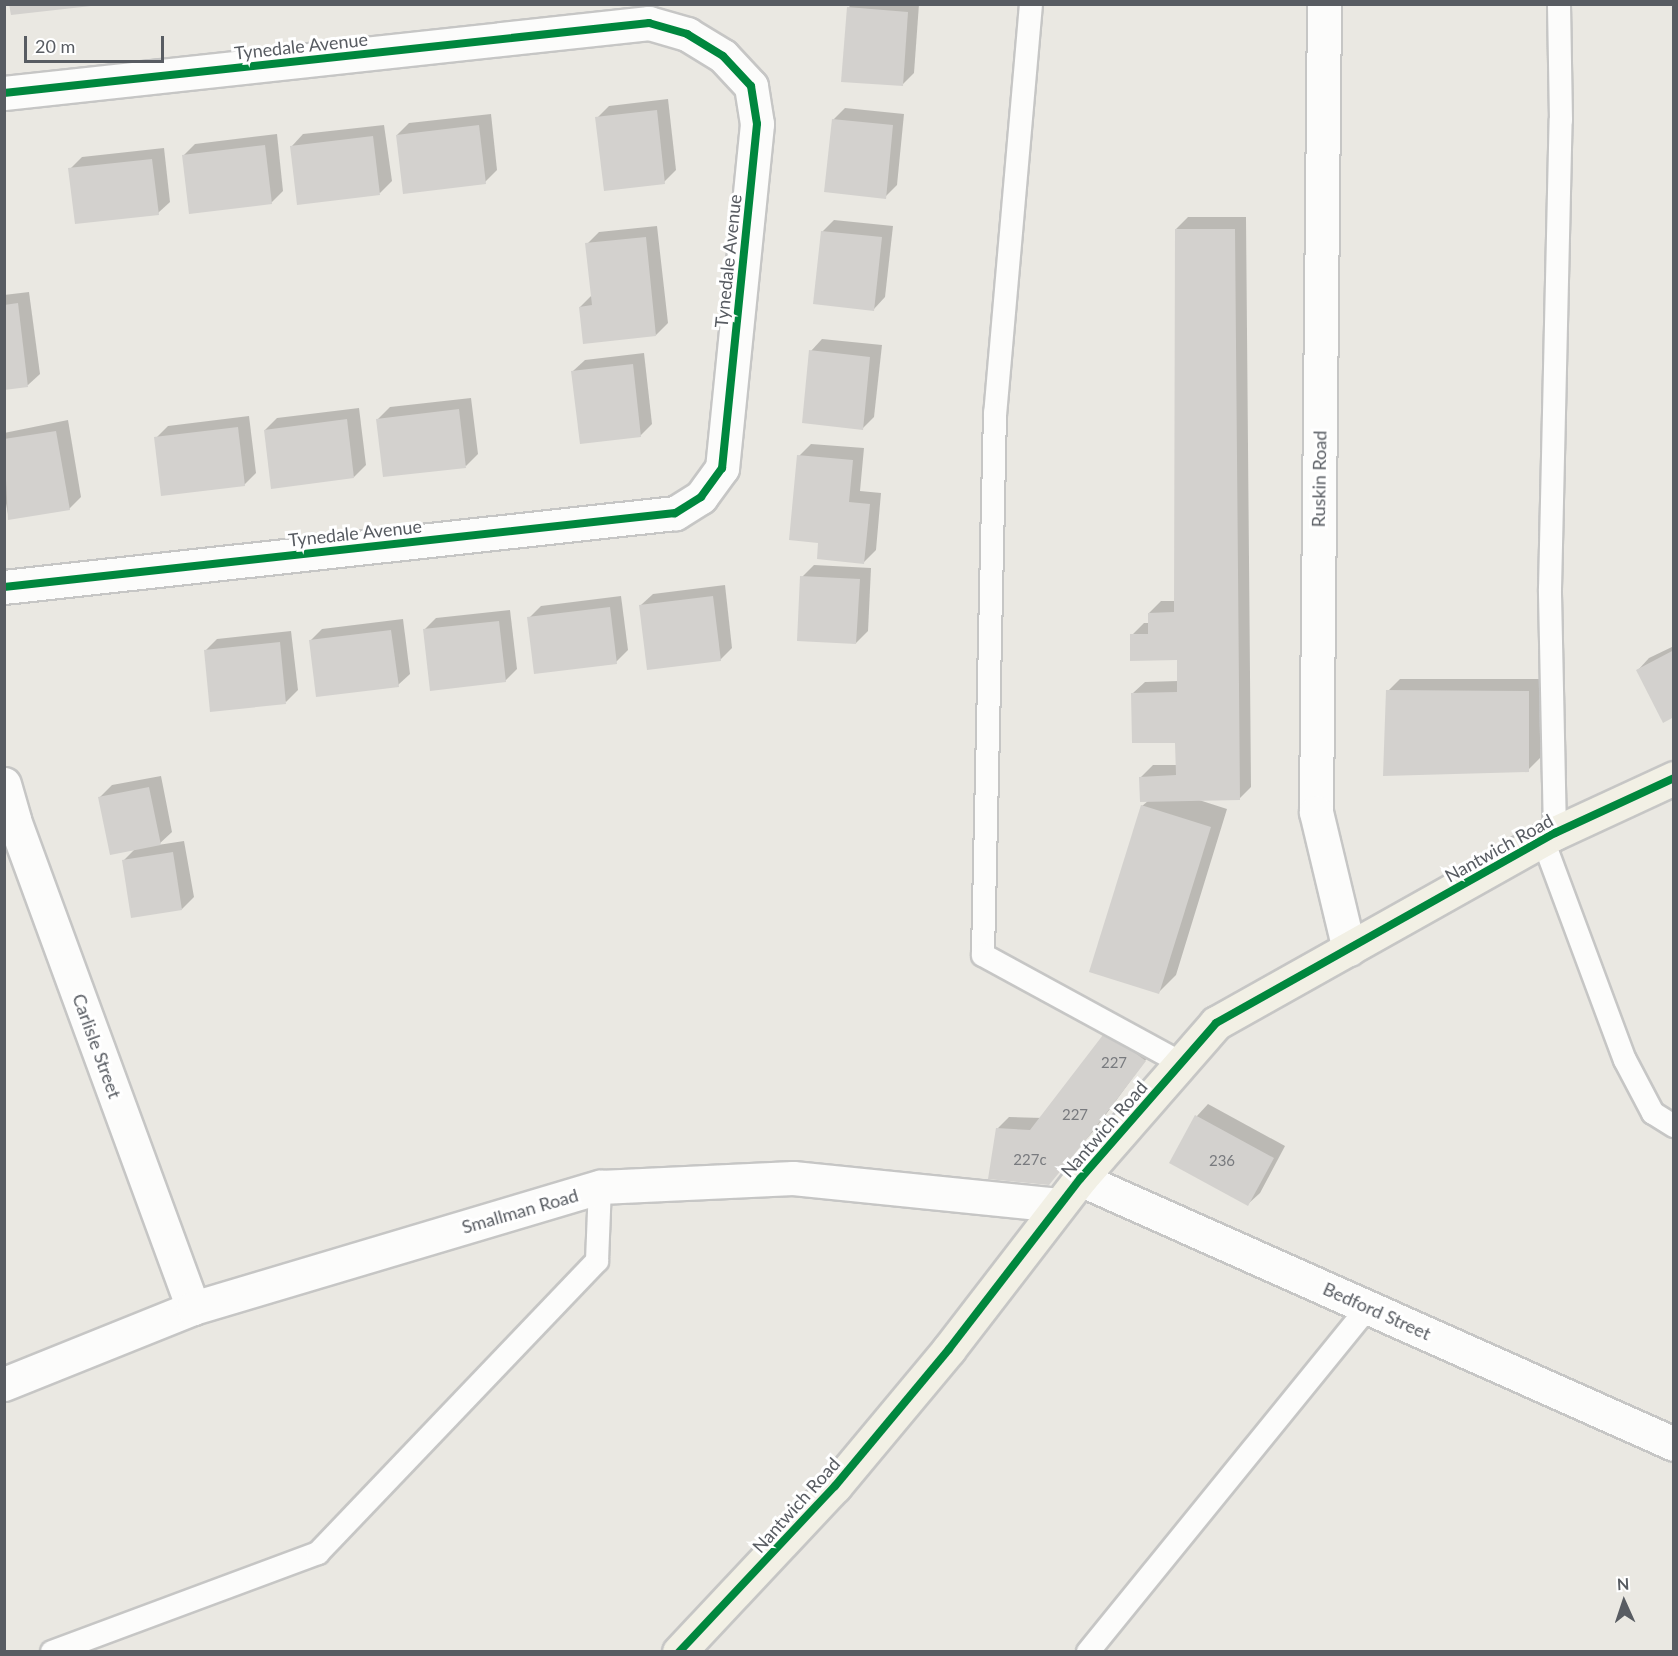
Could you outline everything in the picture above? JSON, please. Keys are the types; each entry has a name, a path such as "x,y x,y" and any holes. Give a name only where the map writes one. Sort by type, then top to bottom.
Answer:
{"main road":[{"name":"Nantwich Road","path":"679,1652 731,1600 843,1477 949,1349 1059,1204 1183,1064 1216,1023 1549,836 1674,778"}],"street":[{"name":"Ruskin Road","path":"1324,4 1316,813 1349,949"},
{"name":"Tynedale Avenue","path":"4,93 649,23 687,34 723,56 751,87 757,124 722,468 701,496 675,513 4,587"},
{"name":"Carlisle Street","path":"4,784 9,822 193,1308"},
{"name":"Smallman Road","path":"4,1384 193,1308 600,1187 793,1178 1059,1204"},
{"name":"Bedford Street","path":"1080,1179 1674,1444"}],"lane":[{"path":"1030,4 995,413 983,955 1183,1064"},
{"path":"1559,4 1561,120 1550,589 1549,836 1625,1060 1653,1113 1674,1126"},
{"path":"52,1652 318,1553 597,1261 600,1187"},
{"path":"1088,1652 1368,1307"}],"building":[{"path":"9,4 91,4 91,6 11,15"},
{"path":"847,7 908,12 903,86 841,82"},
{"path":"657,110 665,184 604,191 595,117"},
{"path":"832,119 893,125 886,199 824,192"},
{"path":"479,125 486,184 403,194 396,135"},
{"path":"373,136 380,195 297,205 290,146"},
{"path":"265,145 272,204 189,214 182,155"},
{"path":"152,159 159,215 75,224 68,168"},
{"path":"1175,229 1235,229 1240,800 1140,802 1139,777 1176,775 1175,743 1132,743 1131,693 1177,692 1177,660 1130,661 1130,634 1148,634 1148,613 1174,612"},
{"path":"821,231 882,237 874,311 813,304"},
{"path":"646,237 656,336 583,344 579,307 592,305 585,243"},
{"path":"18,303 28,387 4,390 4,305"},
{"path":"809,350 870,357 863,430 802,423"},
{"path":"633,364 641,437 580,444 571,371"},
{"path":"459,409 466,468 383,477 376,419"},
{"path":"347,419 354,478 271,489 264,430"},
{"path":"238,427 245,486 161,496 154,437"},
{"path":"56,431 70,510 8,520 4,439"},
{"path":"797,455 853,460 849,502 870,504 864,564 817,559 818,543 789,540"},
{"path":"800,576 860,579 856,644 797,641"},
{"path":"713,596 721,661 647,670 639,605"},
{"path":"610,607 617,664 534,674 527,617"},
{"path":"499,621 506,682 430,691 423,629"},
{"path":"391,630 399,687 316,697 309,640"},
{"path":"280,642 286,704 210,712 204,650"},
{"path":"1674,650 1674,717 1663,723 1636,670"},
{"path":"1386,690 1529,691 1529,772 1383,776"},
{"path":"149,787 161,845 110,855 98,797"},
{"path":"1141,805 1211,827 1159,994 1089,972"},
{"path":"173,852 182,910 131,918 122,860"},
{"path":"1106,1031 1146,1061 1085,1141 1049,1185 988,1179 996,1128 1030,1130"},
{"path":"1195,1115 1274,1158 1248,1206 1169,1163"}],"cycle path":[{"path":"4,93 649,23 687,34 723,56 751,86 757,124 722,468 701,497 675,513 4,587"},
{"path":"679,1652 835,1486 949,1349 1080,1179 1216,1023 1555,833 1674,778"}]}
